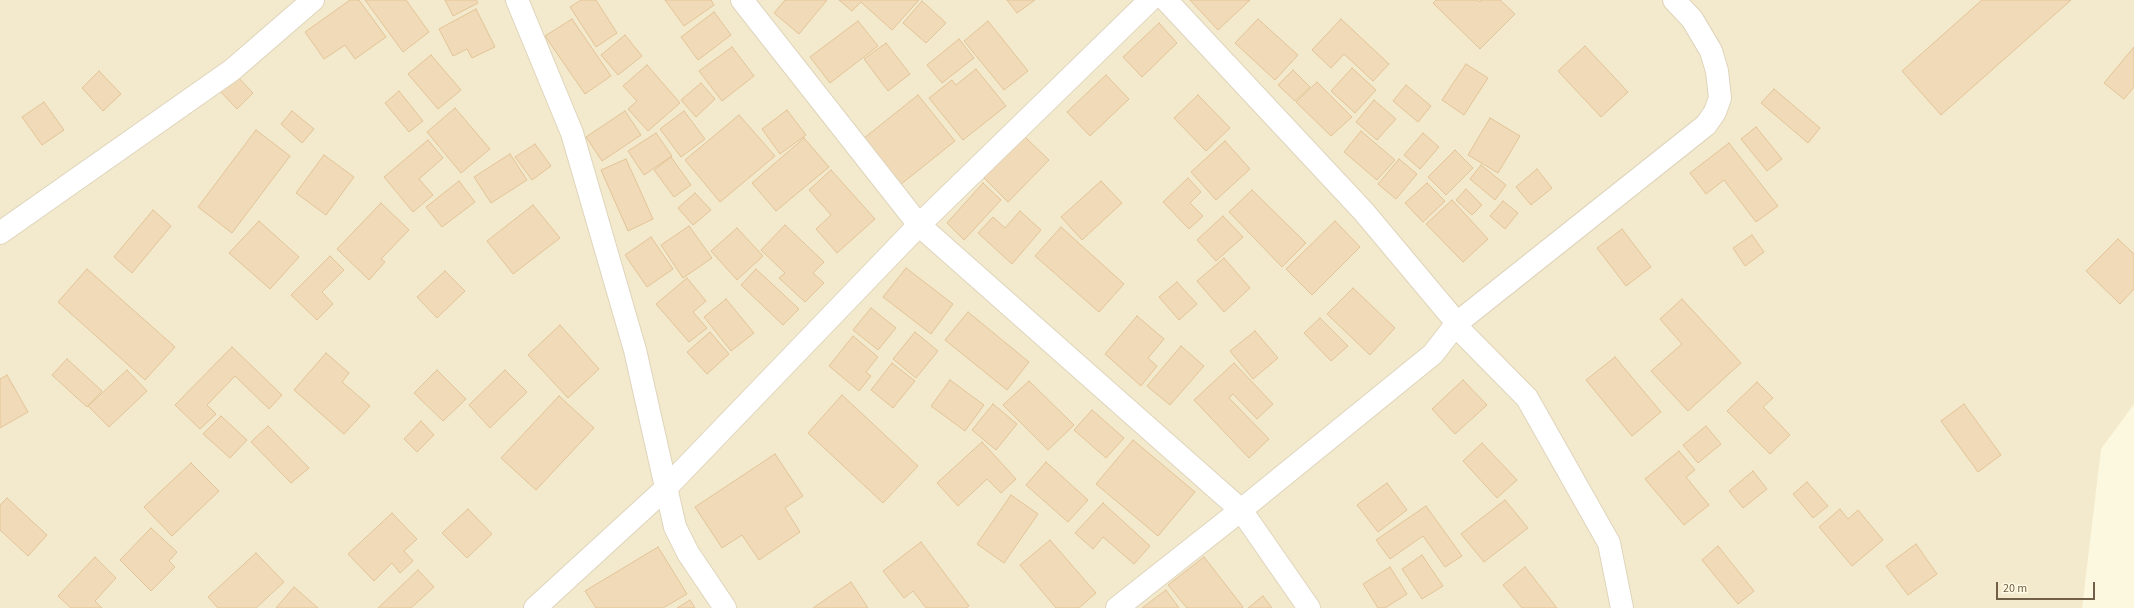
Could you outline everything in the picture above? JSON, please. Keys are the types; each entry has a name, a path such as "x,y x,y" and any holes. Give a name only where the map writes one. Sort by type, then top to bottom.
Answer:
{"street":[{"path":"0,233 232,70 313,0"},
{"path":"516,0 572,133 635,350 665,489 675,527 688,553 725,608"},
{"path":"742,0 919,225 1241,510 1309,608"},
{"path":"536,608 665,489 919,225 1150,0"},
{"path":"1166,0 1364,212 1456,325 1527,398 1608,543 1622,608"},
{"path":"1117,608 1434,354 1456,325 1706,125 1715,112 1720,98 1717,71 1711,51 1692,19 1674,0"}],"shaded area":[{"path":"0,0 2134,0 2134,404 2101,449 2082,608 0,608"}],"building":[{"path":"350,0 359,0 386,37 355,59 345,45 324,59 305,32"},
{"path":"365,0 406,0 429,32 403,52"},
{"path":"445,0 476,0 478,3 453,16"},
{"path":"581,0 596,0 617,33 596,47 570,7"},
{"path":"665,0 711,0 714,5 684,26"},
{"path":"785,0 827,0 799,34 774,13"},
{"path":"839,0 919,0 892,30 861,2 852,11"},
{"path":"1007,0 1035,0 1017,13"},
{"path":"1190,0 1250,0 1218,30"},
{"path":"1436,0 1478,0 1480,2 1481,0 1500,0 1515,14 1480,49 1433,3"},
{"path":"1982,0 2071,0 1941,115 1902,71"},
{"path":"922,1 946,23 926,43 903,23"},
{"path":"476,9 495,47 472,58 467,49 453,56 439,29"},
{"path":"714,12 731,35 698,60 681,37"},
{"path":"572,19 611,76 585,94 545,36"},
{"path":"1258,19 1298,55 1275,80 1235,43"},
{"path":"1341,19 1389,64 1373,81 1344,54 1331,68 1312,50"},
{"path":"858,21 878,46 830,83 810,57"},
{"path":"988,21 1028,71 1004,90 964,41"},
{"path":"1159,23 1177,43 1142,77 1123,57"},
{"path":"625,35 642,56 618,75 601,55"},
{"path":"959,39 974,58 942,83 927,65"},
{"path":"886,43 910,74 888,91 864,59"},
{"path":"1585,46 1628,92 1601,117 1558,71"},
{"path":"732,47 754,76 722,101 699,71"},
{"path":"2134,47 2134,87 2124,99 2104,83"},
{"path":"431,55 461,90 438,109 408,74"},
{"path":"1466,64 1488,78 1464,115 1442,100"},
{"path":"647,65 680,103 648,131 628,109 637,101 623,86"},
{"path":"1352,68 1376,90 1355,113 1331,91"},
{"path":"976,69 1006,106 963,140 929,98 952,80 956,85"},
{"path":"1293,70 1310,87 1295,101 1278,85"},
{"path":"99,71 121,94 103,111 82,88"},
{"path":"236,75 253,93 237,109 219,90"},
{"path":"1106,75 1129,99 1090,136 1067,112"},
{"path":"1317,82 1352,117 1331,136 1296,102"},
{"path":"701,83 715,99 696,117 681,100"},
{"path":"1406,85 1431,106 1418,122 1393,101"},
{"path":"1774,89 1820,128 1808,143 1761,103"},
{"path":"399,91 423,121 409,132 385,103"},
{"path":"918,95 955,141 900,185 863,139"},
{"path":"1198,95 1230,128 1206,151 1174,118"},
{"path":"1374,100 1396,119 1377,140 1356,122"},
{"path":"44,102 64,130 42,145 22,117"},
{"path":"455,108 490,149 461,173 427,132"},
{"path":"787,110 806,135 780,154 762,129"},
{"path":"292,111 314,129 302,143 281,124"},
{"path":"625,111 641,135 602,161 586,137"},
{"path":"684,111 705,139 681,157 660,129"},
{"path":"739,115 775,156 720,202 685,160"},
{"path":"1490,118 1520,136 1498,173 1468,155"},
{"path":"1756,127 1782,159 1767,171 1741,139"},
{"path":"256,130 290,156 232,233 198,207"},
{"path":"1361,131 1395,160 1377,180 1344,152"},
{"path":"656,133 672,156 644,175 628,151"},
{"path":"1423,133 1439,147 1420,169 1404,155"},
{"path":"1025,137 1049,160 1008,202 984,178"},
{"path":"804,138 829,167 776,211 752,183"},
{"path":"428,140 443,158 419,179 433,195 413,212 384,177"},
{"path":"1225,141 1250,169 1216,200 1191,172"},
{"path":"1729,143 1778,206 1756,222 1724,180 1706,194 1690,173"},
{"path":"535,144 551,166 532,180 515,157"},
{"path":"1455,150 1473,168 1446,195 1428,177"},
{"path":"510,154 527,180 491,203 474,177"},
{"path":"324,155 354,177 326,215 296,193"},
{"path":"671,157 691,185 674,197 654,170"},
{"path":"626,159 653,219 628,231 601,170"},
{"path":"1399,159 1417,174 1396,199 1378,184"},
{"path":"1481,165 1506,185 1495,200 1470,179"},
{"path":"1537,169 1552,188 1531,205 1516,187"},
{"path":"831,170 875,219 837,253 816,229 831,215 809,190"},
{"path":"1188,178 1201,192 1190,203 1203,216 1189,229 1163,202"},
{"path":"459,181 475,202 442,227 426,207"},
{"path":"1101,181 1122,203 1082,240 1061,217"},
{"path":"983,183 1001,200 964,240 947,223"},
{"path":"1427,183 1445,201 1423,222 1405,203"},
{"path":"1466,189 1482,205 1472,215 1456,200"},
{"path":"1252,190 1306,243 1282,267 1229,212"},
{"path":"695,193 711,210 693,225 678,208"},
{"path":"1452,200 1488,239 1463,262 1426,224"},
{"path":"1503,201 1518,213 1505,229 1490,216"},
{"path":"381,203 409,230 381,259 385,262 369,280 337,249"},
{"path":"533,205 560,238 513,274 487,241"},
{"path":"153,210 171,226 132,273 114,257"},
{"path":"1020,211 1041,230 1012,264 978,233 993,217 1005,228"},
{"path":"1223,216 1243,237 1216,261 1197,240"},
{"path":"259,221 299,257 270,289 229,253"},
{"path":"1335,221 1360,247 1312,295 1286,269"},
{"path":"785,225 824,262 813,273 824,283 805,302 779,278 785,273 761,250"},
{"path":"689,226 712,258 683,278 661,245"},
{"path":"1061,227 1124,284 1099,312 1035,256"},
{"path":"737,228 763,256 737,280 711,251"},
{"path":"1622,229 1651,267 1626,286 1597,248"},
{"path":"1752,235 1764,252 1745,266 1733,248"},
{"path":"651,237 673,269 647,287 625,255"},
{"path":"2118,239 2134,254 2134,289 2120,304 2086,271"},
{"path":"330,256 344,270 322,292 333,304 317,320 291,295"},
{"path":"1224,258 1250,288 1224,312 1197,281"},
{"path":"906,268 953,304 931,334 883,297"},
{"path":"87,269 175,347 145,380 58,302"},
{"path":"756,269 799,309 783,325 741,285"},
{"path":"445,271 465,291 437,318 417,297"},
{"path":"687,278 706,301 693,312 707,328 689,342 656,304"},
{"path":"1177,282 1197,304 1179,320 1159,297"},
{"path":"1353,288 1395,328 1370,355 1327,314"},
{"path":"726,299 754,333 731,351 704,317"},
{"path":"1682,299 1741,363 1688,411 1651,371 1682,344 1660,319"},
{"path":"871,308 896,328 878,350 853,330"},
{"path":"968,312 1029,362 1007,390 945,340"},
{"path":"1137,316 1164,339 1148,358 1157,366 1141,386 1105,354"},
{"path":"1320,318 1348,346 1331,361 1304,333"},
{"path":"560,325 599,369 568,398 528,355"},
{"path":"1255,331 1278,358 1253,379 1230,351"},
{"path":"710,332 729,354 707,374 687,352"},
{"path":"915,332 938,351 916,378 893,359"},
{"path":"853,336 878,357 866,372 871,376 859,391 829,366"},
{"path":"1181,346 1204,366 1170,405 1147,386"},
{"path":"232,347 282,395 269,409 235,376 207,405 216,414 200,429 175,405"},
{"path":"326,353 349,373 342,382 370,406 344,434 294,390"},
{"path":"1615,357 1661,412 1632,436 1586,380"},
{"path":"67,359 102,391 87,407 52,375"},
{"path":"892,363 915,381 893,408 871,390"},
{"path":"1234,363 1273,404 1257,419 1233,394 1229,398 1269,439 1249,458 1194,400"},
{"path":"127,370 147,391 109,427 88,406"},
{"path":"437,370 466,399 443,421 414,393"},
{"path":"505,370 527,392 490,428 469,405"},
{"path":"7,375 28,412 0,428 0,379"},
{"path":"950,380 984,405 965,431 931,406"},
{"path":"1463,380 1487,405 1455,434 1432,409"},
{"path":"1029,381 1074,425 1048,450 1003,405"},
{"path":"1757,382 1773,398 1763,407 1790,435 1770,454 1727,411"},
{"path":"842,395 918,466 883,503 808,433"},
{"path":"559,396 594,428 536,490 501,458"},
{"path":"993,404 1017,424 996,450 972,430"},
{"path":"1964,404 2001,455 1978,472 1941,421"},
{"path":"1092,410 1124,438 1106,458 1074,430"},
{"path":"221,416 247,440 230,458 203,434"},
{"path":"421,421 434,435 417,452 404,439"},
{"path":"268,426 309,468 291,483 251,442"},
{"path":"1706,426 1721,444 1698,463 1683,445"},
{"path":"1133,440 1195,492 1158,536 1096,484"},
{"path":"982,442 1016,479 1001,493 987,479 958,506 937,483"},
{"path":"1482,443 1517,480 1497,498 1463,461"},
{"path":"1679,451 1695,470 1686,477 1709,505 1684,525 1645,479"},
{"path":"775,454 803,496 785,508 800,532 759,560 742,535 722,548 695,507"},
{"path":"1046,462 1088,500 1068,522 1026,485"},
{"path":"191,463 219,491 172,536 144,507"},
{"path":"1753,471 1767,489 1743,508 1729,491"},
{"path":"1807,482 1828,506 1813,518 1793,494"},
{"path":"1387,483 1407,510 1378,532 1357,505"},
{"path":"1011,495 1038,514 1004,563 977,544"},
{"path":"7,498 47,535 28,556 0,530 0,505"},
{"path":"1505,500 1528,528 1484,562 1461,534"},
{"path":"1103,503 1150,546 1134,564 1103,537 1093,549 1075,533"},
{"path":"1426,506 1462,556 1445,567 1423,536 1390,559 1376,540"},
{"path":"468,509 492,534 467,558 442,533"},
{"path":"1840,509 1848,519 1858,510 1883,540 1852,566 1819,527"},
{"path":"392,513 417,539 404,551 413,561 400,573 392,563 374,581 348,554"},
{"path":"151,528 177,552 169,561 175,567 151,591 120,560"},
{"path":"1050,540 1096,593 1079,608 1056,608 1020,565"},
{"path":"921,542 969,606 966,608 926,608 913,591 904,598 883,571"},
{"path":"1916,544 1937,574 1908,595 1886,566"},
{"path":"1718,546 1754,591 1738,604 1702,560"},
{"path":"658,547 687,594 663,608 596,608 585,591"},
{"path":"256,553 284,582 256,608 218,608 208,597"},
{"path":"1422,555 1443,586 1422,599 1402,569"},
{"path":"95,557 116,578 95,601 102,608 71,608 58,596"},
{"path":"1204,557 1243,607 1242,608 1187,608 1168,585"},
{"path":"1390,567 1407,594 1385,608 1378,608 1363,584"},
{"path":"1525,567 1557,608 1522,608 1503,585"},
{"path":"418,570 434,587 411,608 378,608"},
{"path":"851,582 868,608 813,608"},
{"path":"294,587 318,608 276,608"},
{"path":"1166,590 1179,608 1142,608"},
{"path":"1263,596 1272,608 1248,608"},
{"path":"690,600 695,608 677,608"}]}
